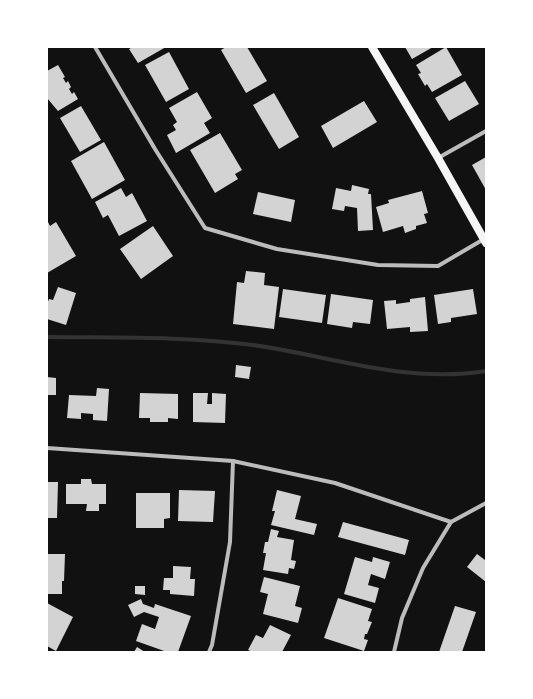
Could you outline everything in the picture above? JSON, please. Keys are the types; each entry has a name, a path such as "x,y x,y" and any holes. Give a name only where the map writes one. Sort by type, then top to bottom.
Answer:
{"main road":[{"path":"372,47 485,241"}],"street":[{"path":"96,47 155,149 205,228 276,249 378,265 438,266 485,241"},
{"path":"438,158 486,132"},
{"path":"47,448 233,461 335,484 451,522"},
{"path":"209,652 212,645 230,542 233,461"},
{"path":"394,652 402,618 423,568 451,522 486,503"}],"building":[{"path":"133,47 166,47 138,63 129,49"},
{"path":"226,47 247,47 267,81 246,93 221,50"},
{"path":"405,47 433,47 412,59"},
{"path":"446,47 462,75 432,92 427,84 425,86 418,74 421,73 416,65"},
{"path":"169,52 189,89 166,102 145,65"},
{"path":"58,65 65,77 63,78 66,83 68,81 71,87 69,89 72,94 74,92 78,99 58,111 47,98 47,71"},
{"path":"465,81 479,104 449,121 435,98"},
{"path":"197,92 212,118 204,123 210,133 176,153 167,135 176,130 173,125 177,122 169,108"},
{"path":"274,93 299,137 279,149 253,105"},
{"path":"364,101 377,122 333,148 321,126"},
{"path":"81,106 101,140 80,152 60,118"},
{"path":"220,133 242,170 235,174 238,179 215,193 190,150"},
{"path":"104,142 125,180 92,199 71,161"},
{"path":"486,157 486,190 472,165"},
{"path":"352,185 369,189 368,194 371,194 373,230 358,231 357,208 345,206 344,211 332,209 336,188 351,191"},
{"path":"121,188 126,197 132,193 147,221 119,236 108,215 103,218 95,202"},
{"path":"422,191 428,213 424,214 427,223 416,226 416,229 405,233 403,226 383,232 376,207 389,203 388,200"},
{"path":"258,192 295,200 291,222 253,214"},
{"path":"47,220 50,226 56,222 76,256 47,273"},
{"path":"153,226 173,256 141,279 120,249"},
{"path":"246,271 265,273 264,285 279,287 274,329 233,324 237,282 244,283"},
{"path":"58,287 76,293 66,325 47,319 47,304 49,299 53,300"},
{"path":"283,289 326,295 322,323 279,317"},
{"path":"473,289 477,314 451,318 451,322 438,324 434,295"},
{"path":"331,294 373,300 370,324 353,322 352,328 327,324"},
{"path":"425,297 428,331 410,332 410,327 387,329 384,301 396,300 396,304 410,302 410,299"},
{"path":"236,365 251,367 249,379 235,377"},
{"path":"47,377 56,378 56,395 47,395"},
{"path":"97,388 109,389 107,421 93,420 93,414 81,413 81,419 67,418 69,395 96,396"},
{"path":"140,393 178,394 178,419 168,418 168,422 150,422 150,418 139,418"},
{"path":"193,393 208,393 207,404 212,404 212,393 226,394 225,423 193,422"},
{"path":"81,479 91,479 92,484 106,484 106,504 99,504 99,511 86,511 87,504 66,504 66,484 81,484"},
{"path":"47,482 58,482 57,518 47,518"},
{"path":"179,490 215,491 213,522 178,521"},
{"path":"277,490 301,496 295,519 317,524 314,535 271,525 275,511 272,511"},
{"path":"136,493 170,493 170,518 164,519 164,528 136,528"},
{"path":"343,522 409,540 405,555 338,537"},
{"path":"271,529 279,531 277,537 294,540 291,560 296,561 294,569 289,568 288,574 263,570 266,553 263,553 265,542 268,542"},
{"path":"47,554 65,554 62,594 47,594"},
{"path":"477,554 485,560 486,559 486,582 467,567"},
{"path":"355,557 372,562 373,557 390,562 385,579 371,574 368,585 379,588 375,603 344,594"},
{"path":"173,566 191,567 190,579 195,579 194,596 170,594 170,590 163,590 164,578 173,578"},
{"path":"264,577 300,586 295,606 302,608 298,623 263,614 268,594 260,592"},
{"path":"135,586 145,586 145,595 135,594"},
{"path":"338,598 372,609 368,621 372,622 367,634 365,634 364,639 368,640 364,651 324,638"},
{"path":"141,599 143,604 154,608 155,604 191,616 178,652 167,652 136,641 142,624 155,629 159,617 144,612 134,617 128,605"},
{"path":"47,603 73,617 56,651 47,646"},
{"path":"455,606 476,612 462,652 439,652"},
{"path":"270,625 291,635 282,652 253,652 248,650 256,635 263,638"},
{"path":"137,647 145,652 134,652"}],"waterway":[{"path":"47,337 202,340 253,345 368,367 397,371 426,374 456,374 486,371"}]}
